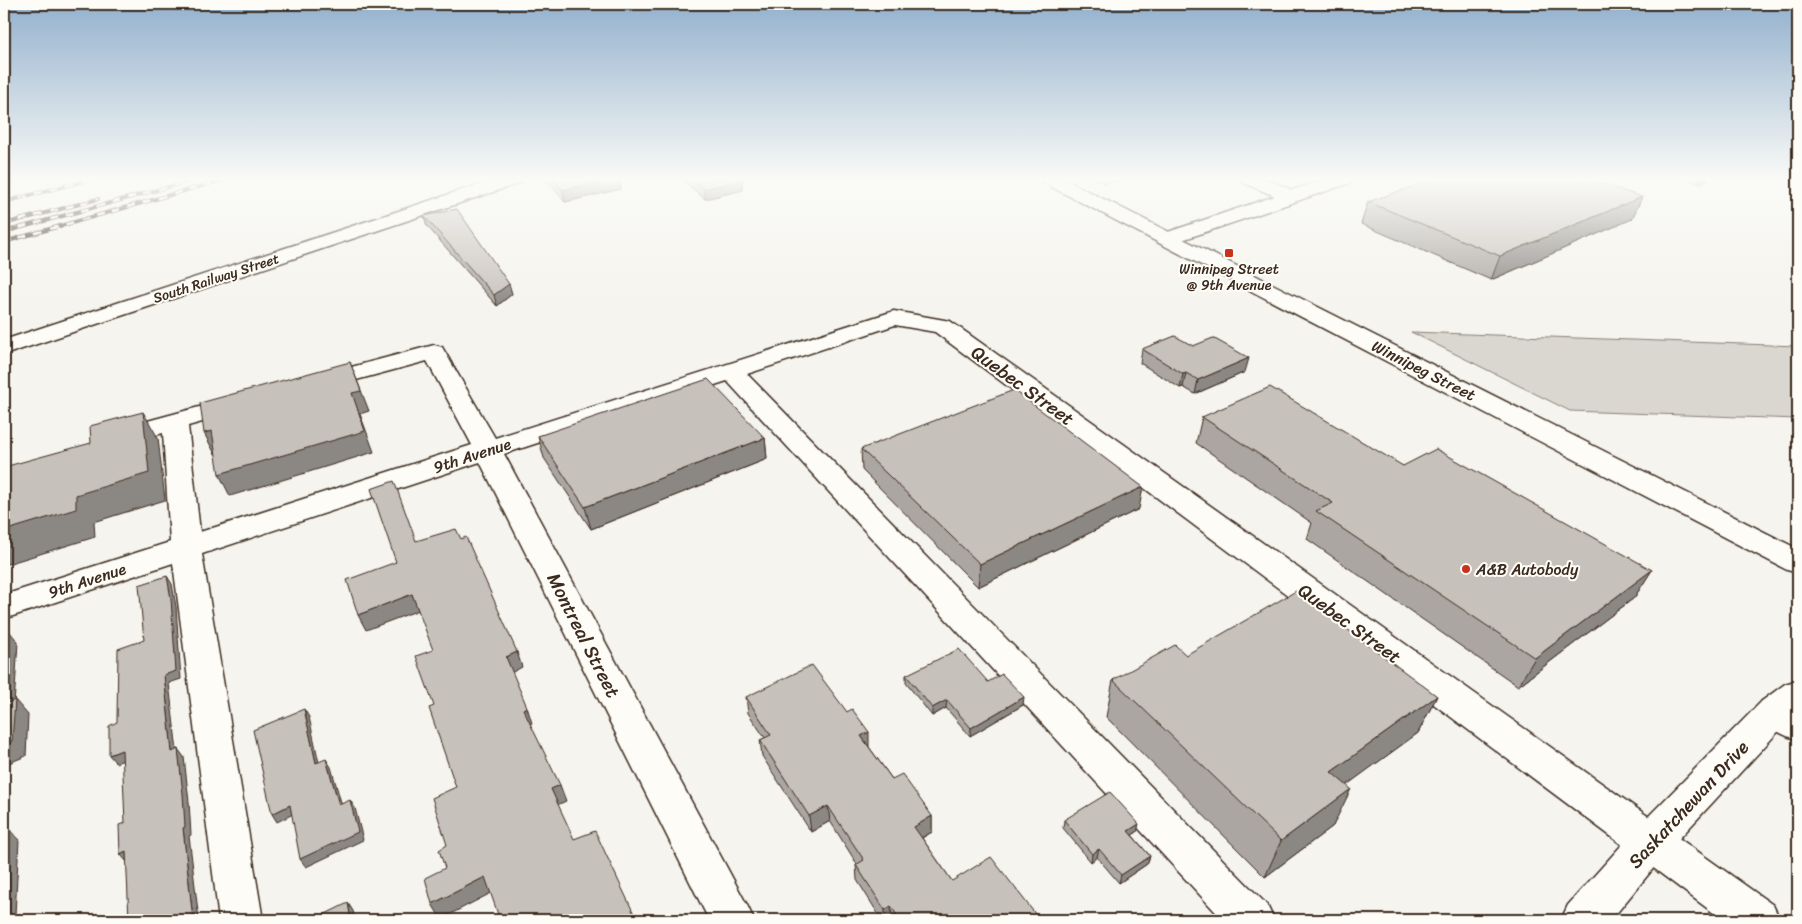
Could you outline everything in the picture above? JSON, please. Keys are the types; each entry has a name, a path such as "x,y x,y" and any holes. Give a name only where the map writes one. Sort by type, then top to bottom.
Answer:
{"street":[{"name":"South Railway Street","path":"4,348 384,222"},
{"name":"Winnipeg Street","path":"1133,222 1798,562"},
{"path":"1166,239 1217,222"},
{"name":"9th Avenue","path":"4,608 186,547 894,318 942,326"},
{"name":"Quebec Street","path":"942,326 1758,920"},
{"name":"Montreal Street","path":"299,388 434,352 488,450 732,920"},
{"path":"730,370 1252,920"},
{"path":"89,446 261,399"},
{"path":"175,422 186,547 242,920"},
{"name":"Saskatchewan Drive","path":"1583,920 1650,841 1791,710"}],"shaded area":[{"path":"1411,332 1798,346 1798,419 1570,411"}],"building":[{"path":"429,222 466,222 509,284 494,295"},
{"path":"1417,222 1582,222 1500,256"},
{"path":"1175,336 1193,346 1213,338 1249,358 1198,380 1186,373 1183,374 1142,349"},
{"path":"350,362 361,391 352,393 365,431 219,474 212,431 204,433 200,403"},
{"path":"708,379 765,438 585,507 538,436"},
{"name":"A&B Autobody","path":"1270,387 1403,466 1436,449 1652,570 1535,658 1316,511 1333,503 1202,417"},
{"path":"1014,390 1143,487 980,564 861,449"},
{"path":"143,412 149,473 76,495 76,509 4,531 4,467 91,443 90,426"},
{"path":"394,481 416,541 456,529 461,539 466,537 517,652 506,657 527,707 523,709 560,785 551,789 574,839 595,831 636,918 632,920 500,920 485,877 432,904 425,878 445,868 439,850 447,845 432,798 456,787 429,708 434,706 416,656 433,650 412,594 358,615 347,580 396,562 371,489"},
{"path":"167,576 171,599 176,671 164,675 172,752 178,749 183,794 185,827 183,828 193,920 129,920 126,851 120,854 119,825 125,823 122,750 109,755 109,726 117,722 118,649 144,640 139,585"},
{"path":"1296,591 1437,696 1331,772 1351,789 1281,841 1113,680 1175,645 1186,655"},
{"path":"4,627 6,627 4,652"},
{"path":"959,649 988,682 1002,674 1024,697 971,728 947,700 932,708 906,675"},
{"path":"812,665 847,712 852,709 869,732 861,736 892,779 902,774 932,816 914,827 952,881 991,857 1040,920 900,920 891,906 885,910 856,865 864,860 828,806 809,816 760,740 771,735 746,697"},
{"path":"15,700 12,741 4,744 4,704"},
{"path":"304,709 316,763 326,759 339,805 350,800 358,832 300,859 290,805 272,814 253,730"},
{"path":"1110,792 1139,824 1128,831 1150,856 1121,875 1099,849 1092,854 1064,820"},
{"path":"348,903 351,920 313,920"}],"railway":[{"path":"4,224 11,222"},
{"path":"4,232 40,222"},
{"path":"4,242 74,222"}],"place":[{"name":"Winnipeg Street @ 9th Avenue","path":"1229,253"},
{"name":"A&B Autobody","path":"1466,569"}]}
